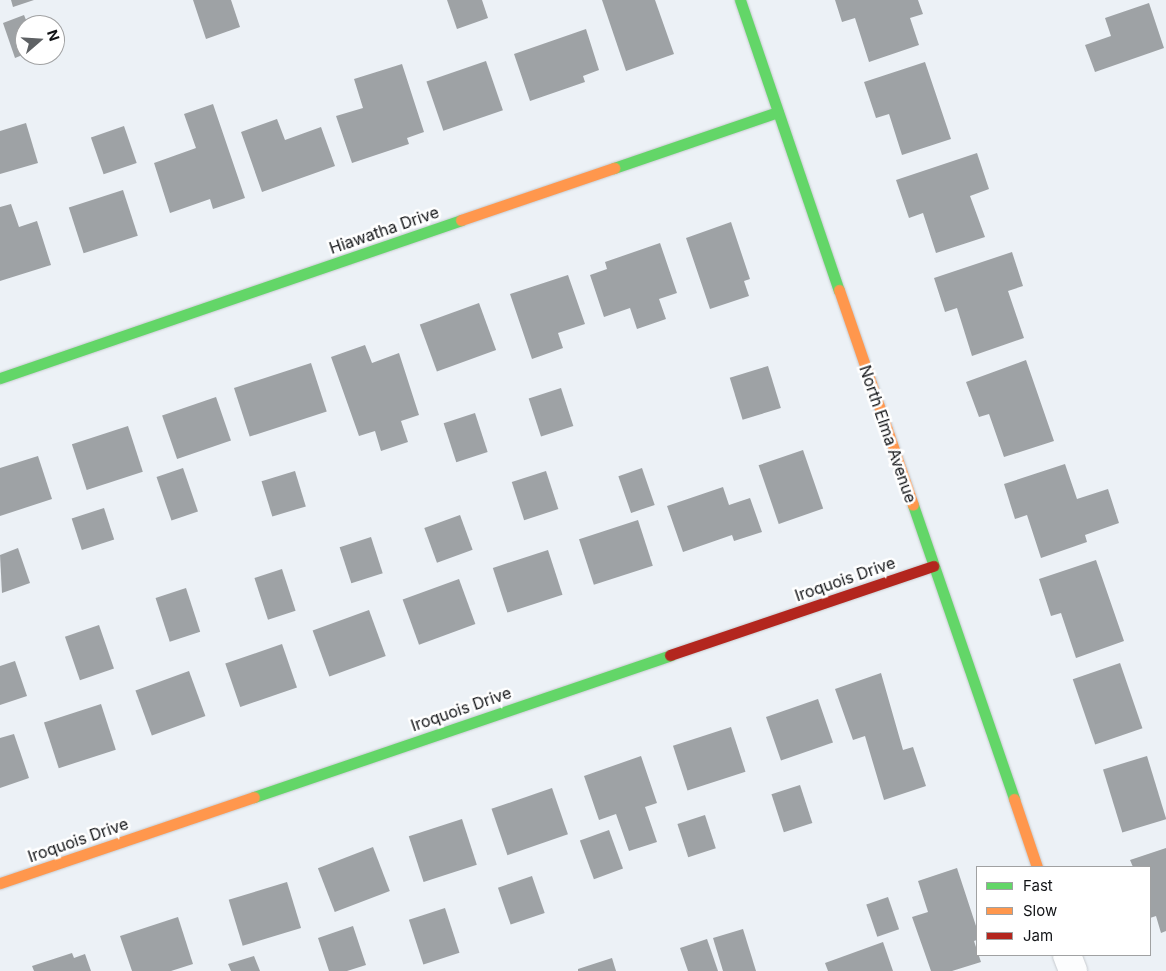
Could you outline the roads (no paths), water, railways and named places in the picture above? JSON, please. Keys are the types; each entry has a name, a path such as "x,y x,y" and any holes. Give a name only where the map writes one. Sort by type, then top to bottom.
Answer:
{"street":[{"name":"North Elma Avenue","path":"740,0 1037,866"},
{"name":"Hiawatha Drive","path":"0,378 778,112"},
{"name":"Iroquois Drive","path":"0,883 933,566"},
{"path":"1067,956 1073,971"}]}
